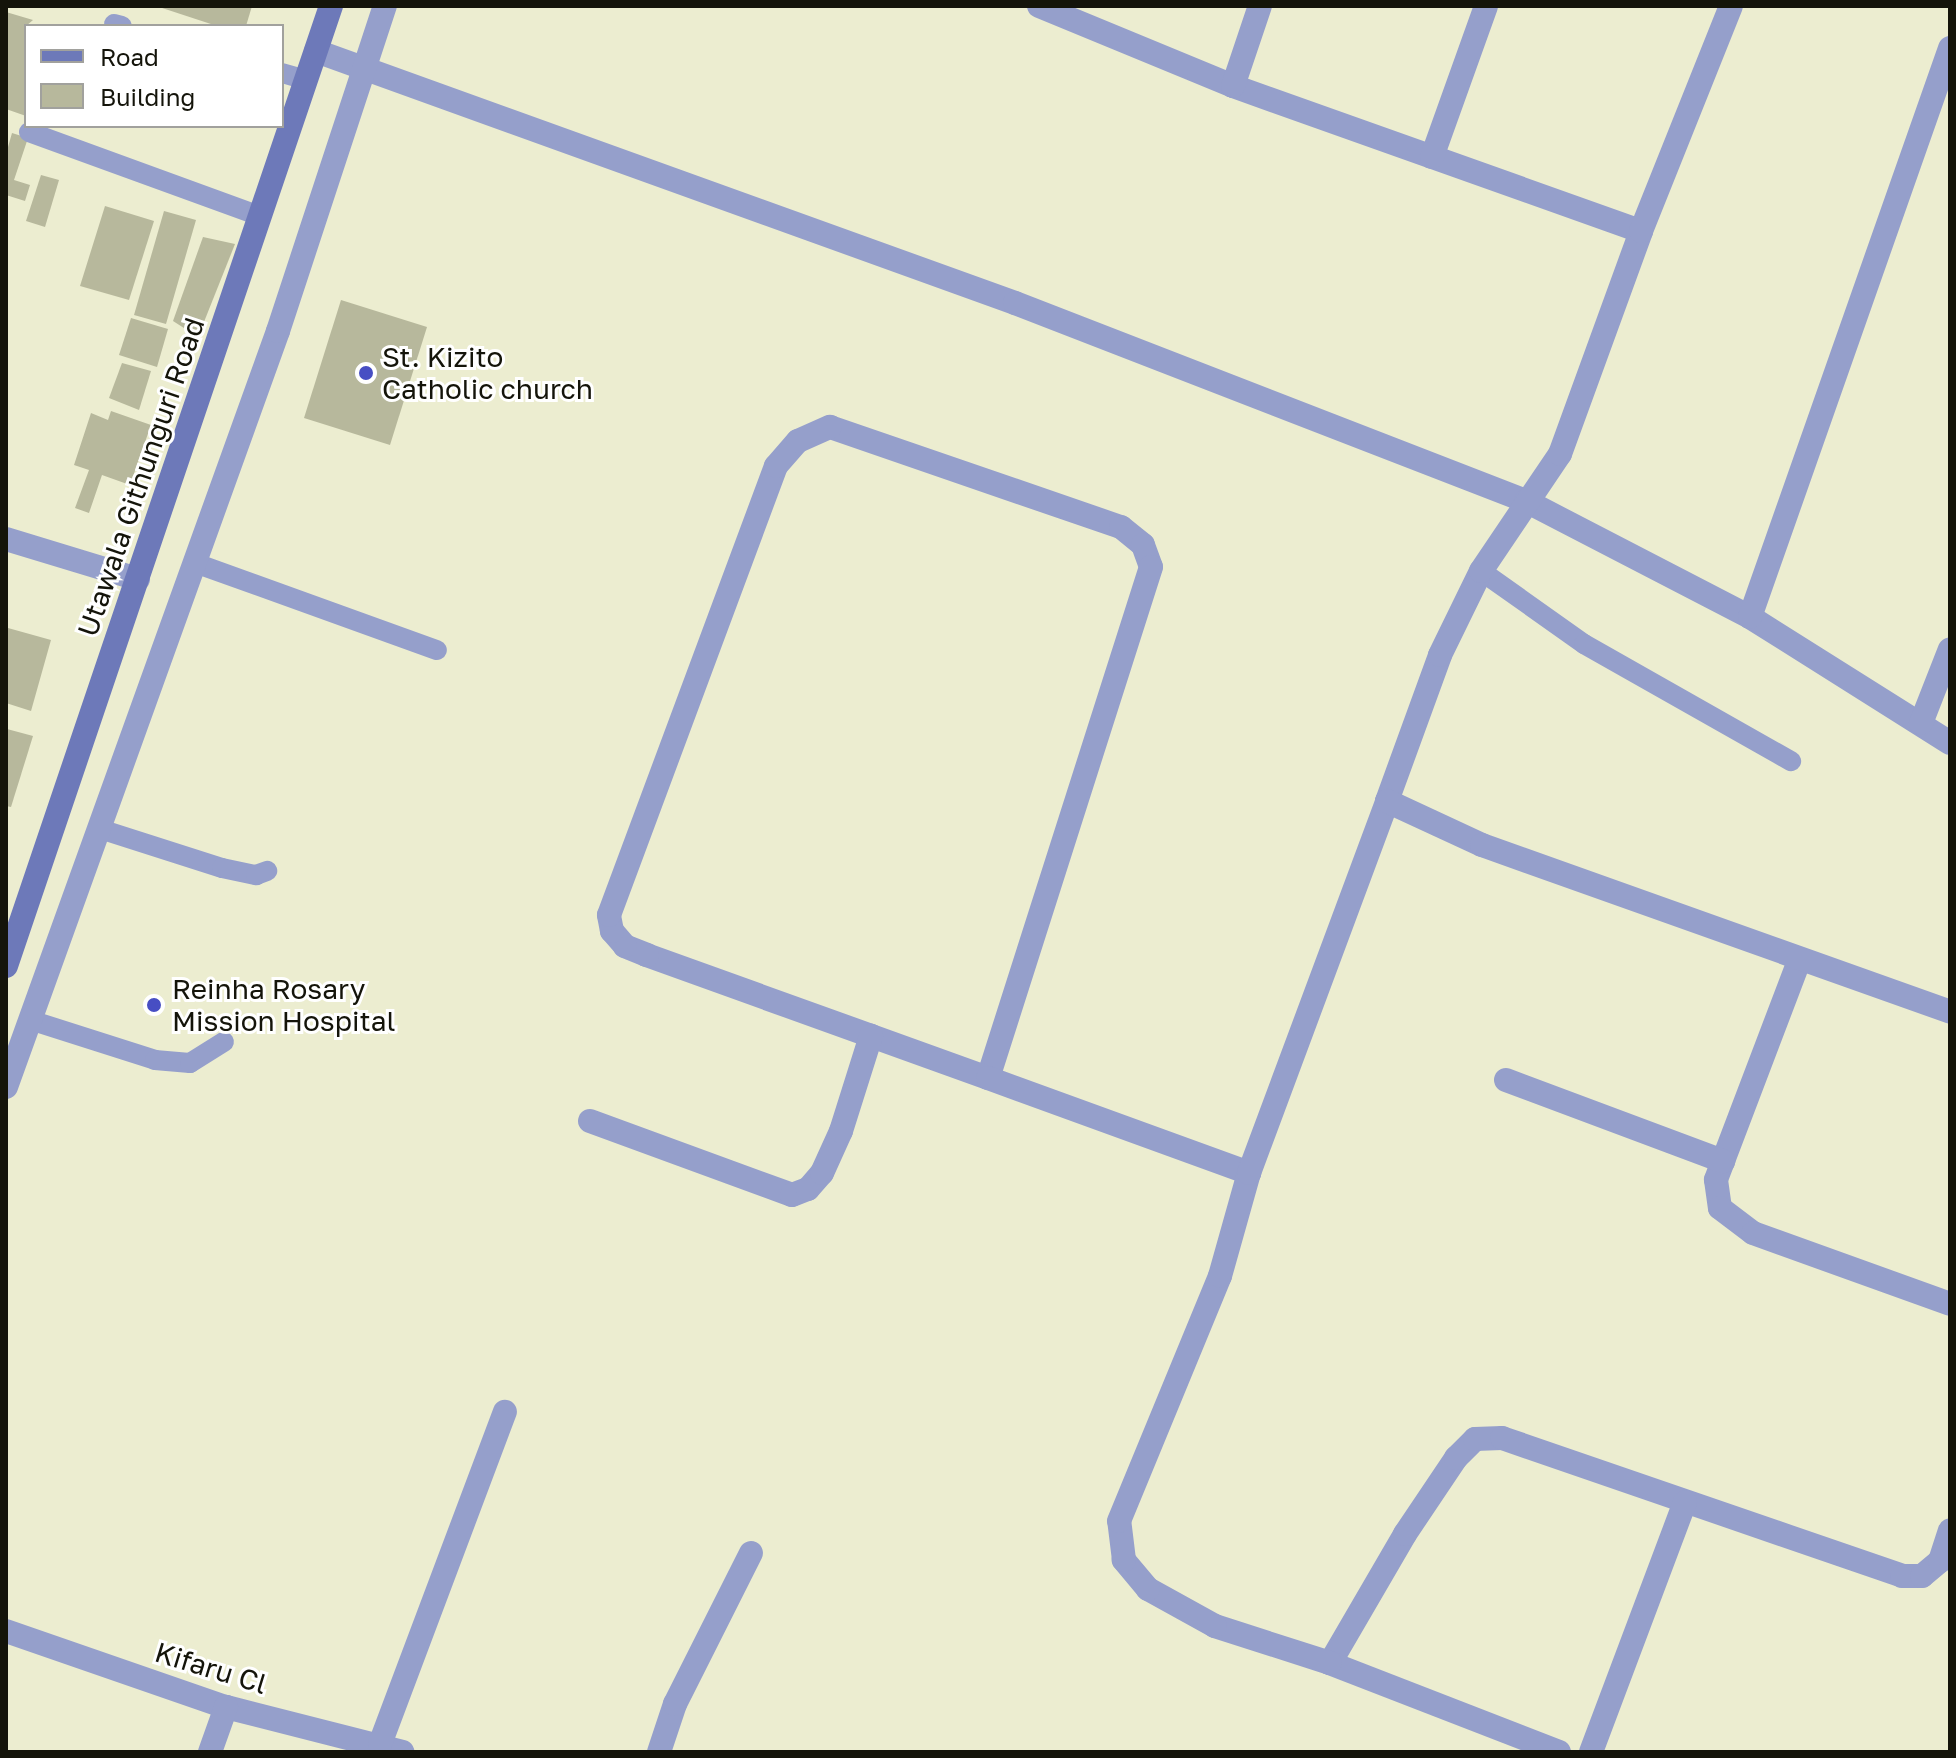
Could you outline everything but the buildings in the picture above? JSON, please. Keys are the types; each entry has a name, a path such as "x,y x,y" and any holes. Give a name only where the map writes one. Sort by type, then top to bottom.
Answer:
{"street":[{"name":"Utawala Githunguri Road","path":"6,966 331,6"},
{"path":"6,1087 195,563 385,6"},
{"path":"1039,6 1233,86 1641,231"},
{"path":"1233,86 1260,6"},
{"path":"1432,157 1486,6"},
{"path":"1559,1752 1330,1663 1215,1626 1148,1589 1124,1560 1119,1521 1220,1276 1249,1173 1440,655 1481,571 1560,454 1641,231 1731,6"},
{"path":"1750,617 1950,48"},
{"path":"316,51 1015,303 1526,501 1750,617 1950,743"},
{"path":"988,1078 1151,567 1143,545 1121,527 830,427 798,441 776,466 609,915 612,931 625,946 1249,1173"},
{"path":"6,539 138,579"},
{"path":"1921,723 1950,649"},
{"path":"1387,801 1482,845 1799,961 1950,1012"},
{"path":"1799,961 1716,1180 1720,1208 1753,1233 1950,1304"},
{"path":"590,1121 792,1195 808,1189 822,1173 841,1131 871,1036"},
{"path":"1506,1080 1723,1161"},
{"path":"391,1748 505,1412"},
{"path":"1330,1663 1405,1534 1456,1458 1475,1439 1502,1438 1902,1576 1922,1576 1940,1561 1950,1531"},
{"path":"1591,1752 1685,1502"},
{"path":"659,1752 675,1704 751,1553"},
{"name":"Kifaru Cl","path":"7,1634 226,1707 391,1748"},
{"path":"210,1752 226,1707"}],"lane":[{"path":"284,74 306,80"},
{"path":"29,132 260,216"},
{"path":"195,563 437,650"},
{"path":"1481,571 1584,644 1791,761"},
{"path":"100,829 222,868 256,875 267,871"},
{"path":"30,1020 155,1060 190,1063 224,1042"}],"place":[{"name":"St. Kizito Catholic church","path":"366,373"},
{"name":"Reinha Rosary Mission Hospital","path":"154,1005"}]}
